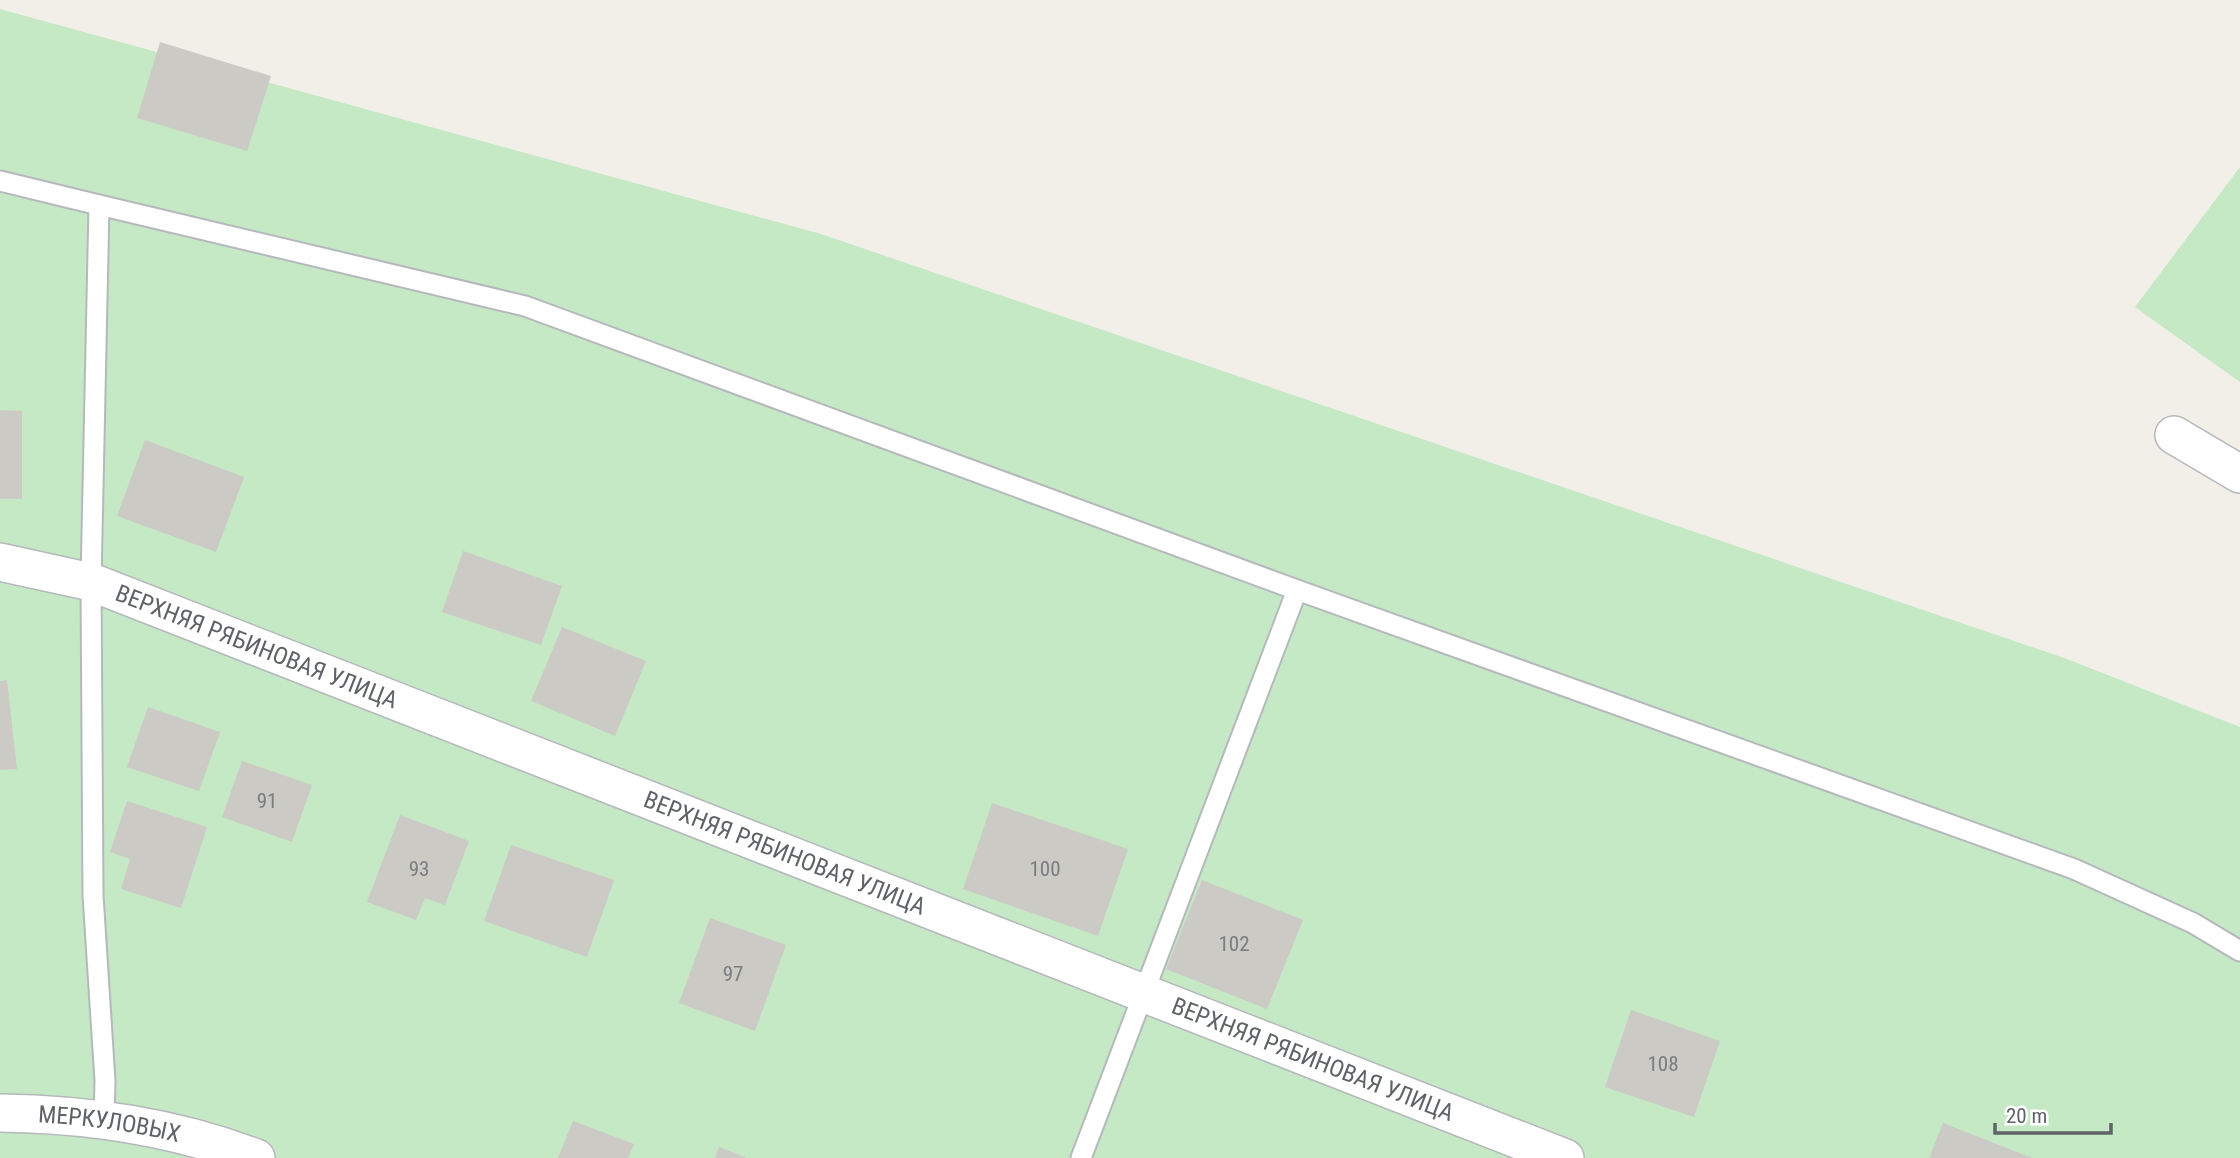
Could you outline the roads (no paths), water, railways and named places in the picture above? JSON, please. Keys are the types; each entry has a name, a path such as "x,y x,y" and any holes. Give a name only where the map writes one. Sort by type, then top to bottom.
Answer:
{"street":[{"path":"2174,435 2240,474"},
{"name":"ВЕРХНЯЯ РЯБИНОВАЯ УЛИЦА","path":"0,562 91,582 1566,1158"},
{"name":"МЕРКУЛОВЫХ","path":"0,1113 104,1120 200,1140 256,1158"}],"lane":[{"path":"0,181 525,306 1297,590 2074,869 2193,923 2240,951"},
{"path":"99,205 91,582 93,895 105,1081 104,1120"},
{"path":"1081,1158 1297,590"}]}
